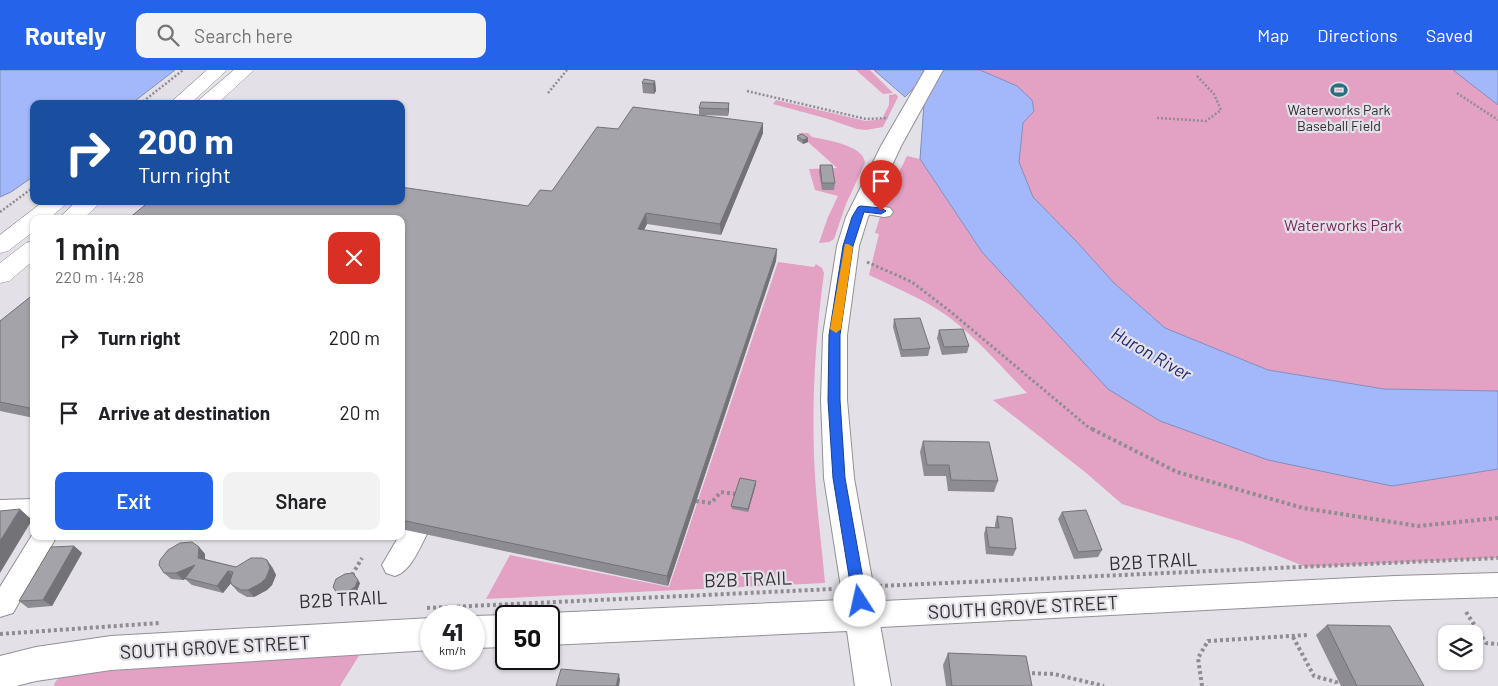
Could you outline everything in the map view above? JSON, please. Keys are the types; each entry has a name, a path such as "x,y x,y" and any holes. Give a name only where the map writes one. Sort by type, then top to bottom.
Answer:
{"highway":[{"path":"183,100 218,70"},
{"path":"210,100 244,70"},
{"path":"39,215 53,205"},
{"path":"74,215 85,205"},
{"path":"0,246 30,222"},
{"path":"0,276 30,251"}],"main road":[{"path":"873,686 839,478 834,381 835,335 848,246 872,210 897,120 934,70"},
{"name":"SOUTH GROVE STREET","path":"560,628 860,601"},
{"name":"SOUTH GROVE STREET","path":"0,673 36,675 110,653 420,622"}],"street":[{"path":"0,510 30,508"},
{"path":"395,565 414,534"},
{"path":"0,605 4,604 43,540"},
{"name":"SOUTH GROVE STREET","path":"860,601 1498,585"}],"path":[{"path":"145,100 183,70"},
{"path":"548,93 567,70"},
{"path":"1157,118 1206,121 1221,110 1214,94 1196,75"},
{"path":"747,90 866,119 897,120"},
{"path":"1457,93 1498,120"},
{"path":"0,212 30,190"},
{"path":"867,262 912,282 951,312 1087,426 1177,472 1303,508 1418,526 1498,518"},
{"path":"696,501 711,503 721,492 736,494"},
{"path":"352,576 362,558"},
{"name":"B2B TRAIL","path":"485,618 860,601 1498,558"},
{"path":"1466,612 1486,643 1498,644"},
{"path":"0,634 160,623"},
{"path":"1202,686 1198,658 1208,640 1307,635"},
{"path":"1293,637 1314,676 1336,682 1337,686"},
{"path":"1024,680 1022,673 1054,674 1104,686"}],"green space":[{"path":"856,70 870,70 893,93 883,94"},
{"name":"Waterworks Park","path":"980,70 1453,70 1498,105 1498,391 1384,389 1268,370 1165,328 1114,283 1033,197 1019,162 1023,123 1034,111 1017,86"},
{"path":"896,94 898,97 883,127 866,130 773,104 776,100 866,121 882,119 889,105 889,95"},
{"path":"798,133 808,133 812,137 843,144 858,152 863,157 865,163 846,204 834,239 829,242 819,243 838,196 815,190 809,169 837,168"},
{"path":"907,156 920,159 982,252 1041,314 1392,486 1498,469 1498,558 1306,567 1241,541 1122,504 1085,472 993,400 1027,393 970,335 932,306 869,275 879,234 875,233 886,198"},
{"path":"778,262 814,267 816,264 822,268 824,273 816,349 813,425 816,489 825,583 486,599 510,555 669,587"},
{"path":"360,654 340,686 54,686 56,681 64,675 76,673"}],"water":[{"path":"0,70 175,70 136,100 30,100 30,179 0,197"},
{"name":"Huron River","path":"874,70 980,70 1017,86 1032,100 1034,111 1023,123 1019,162 1033,197 1114,283 1165,328 1268,370 1384,389 1498,391 1498,469 1392,486 1268,460 1160,421 1108,389 982,252 920,159 926,75 905,97"},
{"path":"1453,70 1498,70 1498,105"}],"building":[{"path":"644,79 655,81 653,84 642,83"},
{"path":"701,102 729,103 728,109 699,108"},
{"path":"633,107 763,123 720,224 646,213 638,229 777,249 667,576 405,521 405,215 133,215 145,205 405,205 405,188 528,206 540,190 552,191 597,127 618,129"},
{"path":"802,134 808,138 803,140 797,136"},
{"path":"820,165 832,165 835,183 822,183"},
{"path":"30,297 30,408 0,402 0,321"},
{"path":"920,318 930,348 902,350 894,319"},
{"path":"963,329 969,346 944,347 939,330"},
{"path":"923,441 989,442 998,481 951,480 949,465 927,465"},
{"path":"740,478 756,481 748,509 731,506"},
{"path":"20,509 0,541 0,511"},
{"path":"1086,510 1102,550 1078,552 1062,512"},
{"path":"997,516 1012,518 1016,549 989,547 986,527 999,528"},
{"path":"192,542 199,547 198,558 236,567 251,558 267,560 270,568 266,578 248,590 241,590 232,585 230,581 233,572 228,571 217,586 185,578 195,565 176,573 164,573 159,565 160,560 168,550 180,543"},
{"path":"74,546 43,600 19,601 51,547"},
{"path":"353,573 358,580 355,587 346,593 337,593 333,587 336,579 345,574"},
{"path":"1327,625 1390,626 1424,686 1357,686"},
{"path":"948,653 1026,656 1032,686 952,686"},
{"path":"561,669 619,674 616,686 556,686"}],"slow traffic":[{"path":"836,329 848,247"}],"place":[{"name":"Waterworks Park Baseball Field","path":"1339,90"}],"route":[{"path":"860,601 839,478 834,400 835,335 848,246 857,217 861,208 881,211"}]}
